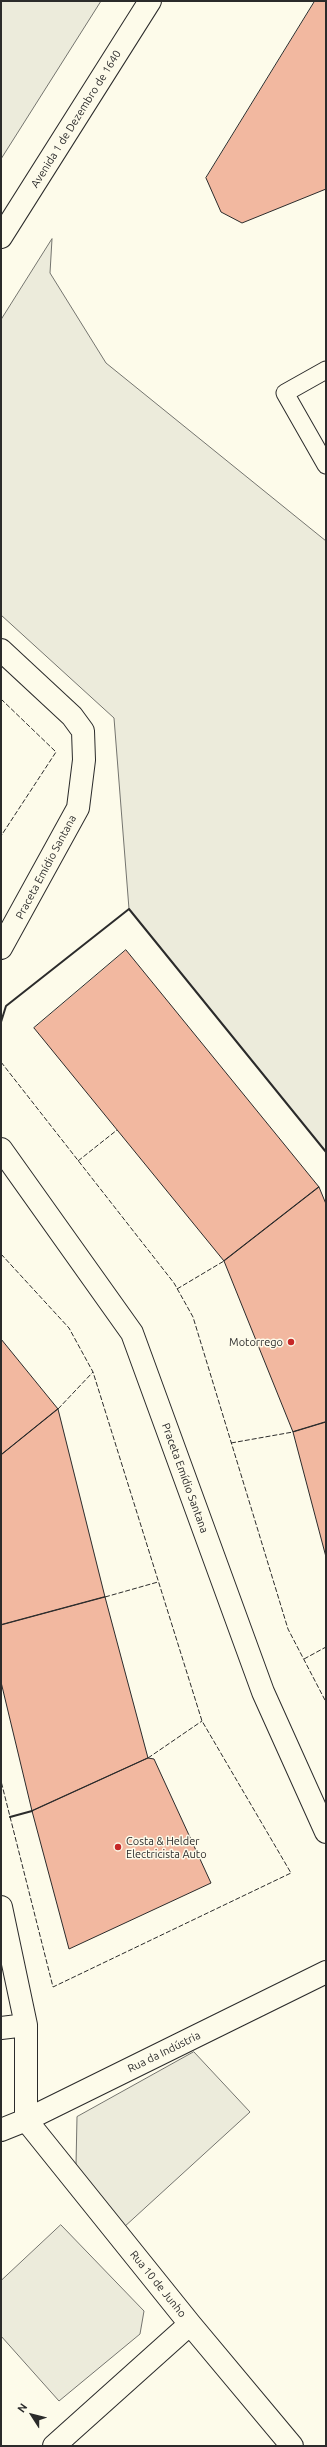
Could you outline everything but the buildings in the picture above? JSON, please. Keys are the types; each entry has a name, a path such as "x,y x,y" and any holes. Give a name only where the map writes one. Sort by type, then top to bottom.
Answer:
{"street":[{"name":"Avenida 1 de Dezembro de 1640","path":"1,237 150,1"},
{"name":"Praceta Emídio Santana","path":"1,650 72,716 83,731 84,760 78,808 1,948"},
{"name":"Praceta Emídio Santana","path":"1,1149 132,1333 263,1692 326,1832"},
{"path":"1,1907 26,2025 26,2120"},
{"name":"Rua da Indústria","path":"1,2130 26,2120 326,1972"},
{"path":"1,2028 26,2025"},
{"name":"Rua 10 de Junho","path":"26,2120 190,2324 292,2446"},
{"path":"54,2446 190,2324"}],"lane":[{"path":"326,370 285,393 326,465"}],"shaded area":[{"path":"1,1 101,1 1,159"},
{"path":"52,239 50,273 106,363 326,541 326,1152 129,909 114,718 1,615 1,320"},
{"path":"194,2052 250,2112 123,2228 76,2165 77,2117"},
{"path":"61,2225 144,2311 140,2334 59,2401 1,2336 1,2281"}],"fence":[{"path":"1,699 56,752 1,836"},
{"path":"1,1062 174,1283 193,1317 288,1629 326,1702"},
{"path":"78,1161 117,1130"},
{"path":"1,1254 69,1328 93,1372 202,1721 291,1873 53,1987 1,1781"},
{"path":"177,1289 224,1261"},
{"path":"58,1409 93,1372"},
{"path":"231,1443 293,1432"},
{"path":"105,1597 158,1582"},
{"path":"304,1659 326,1647"},
{"path":"148,1758 202,1721"}],"wall":[{"path":"1,1022 6,1006 129,909 326,1152"},
{"path":"10,1817 32,1811"}],"place":[{"name":"Motorrego","path":"291,1342"},
{"name":"Costa & Helder Electricista Auto","path":"118,1847"}]}
